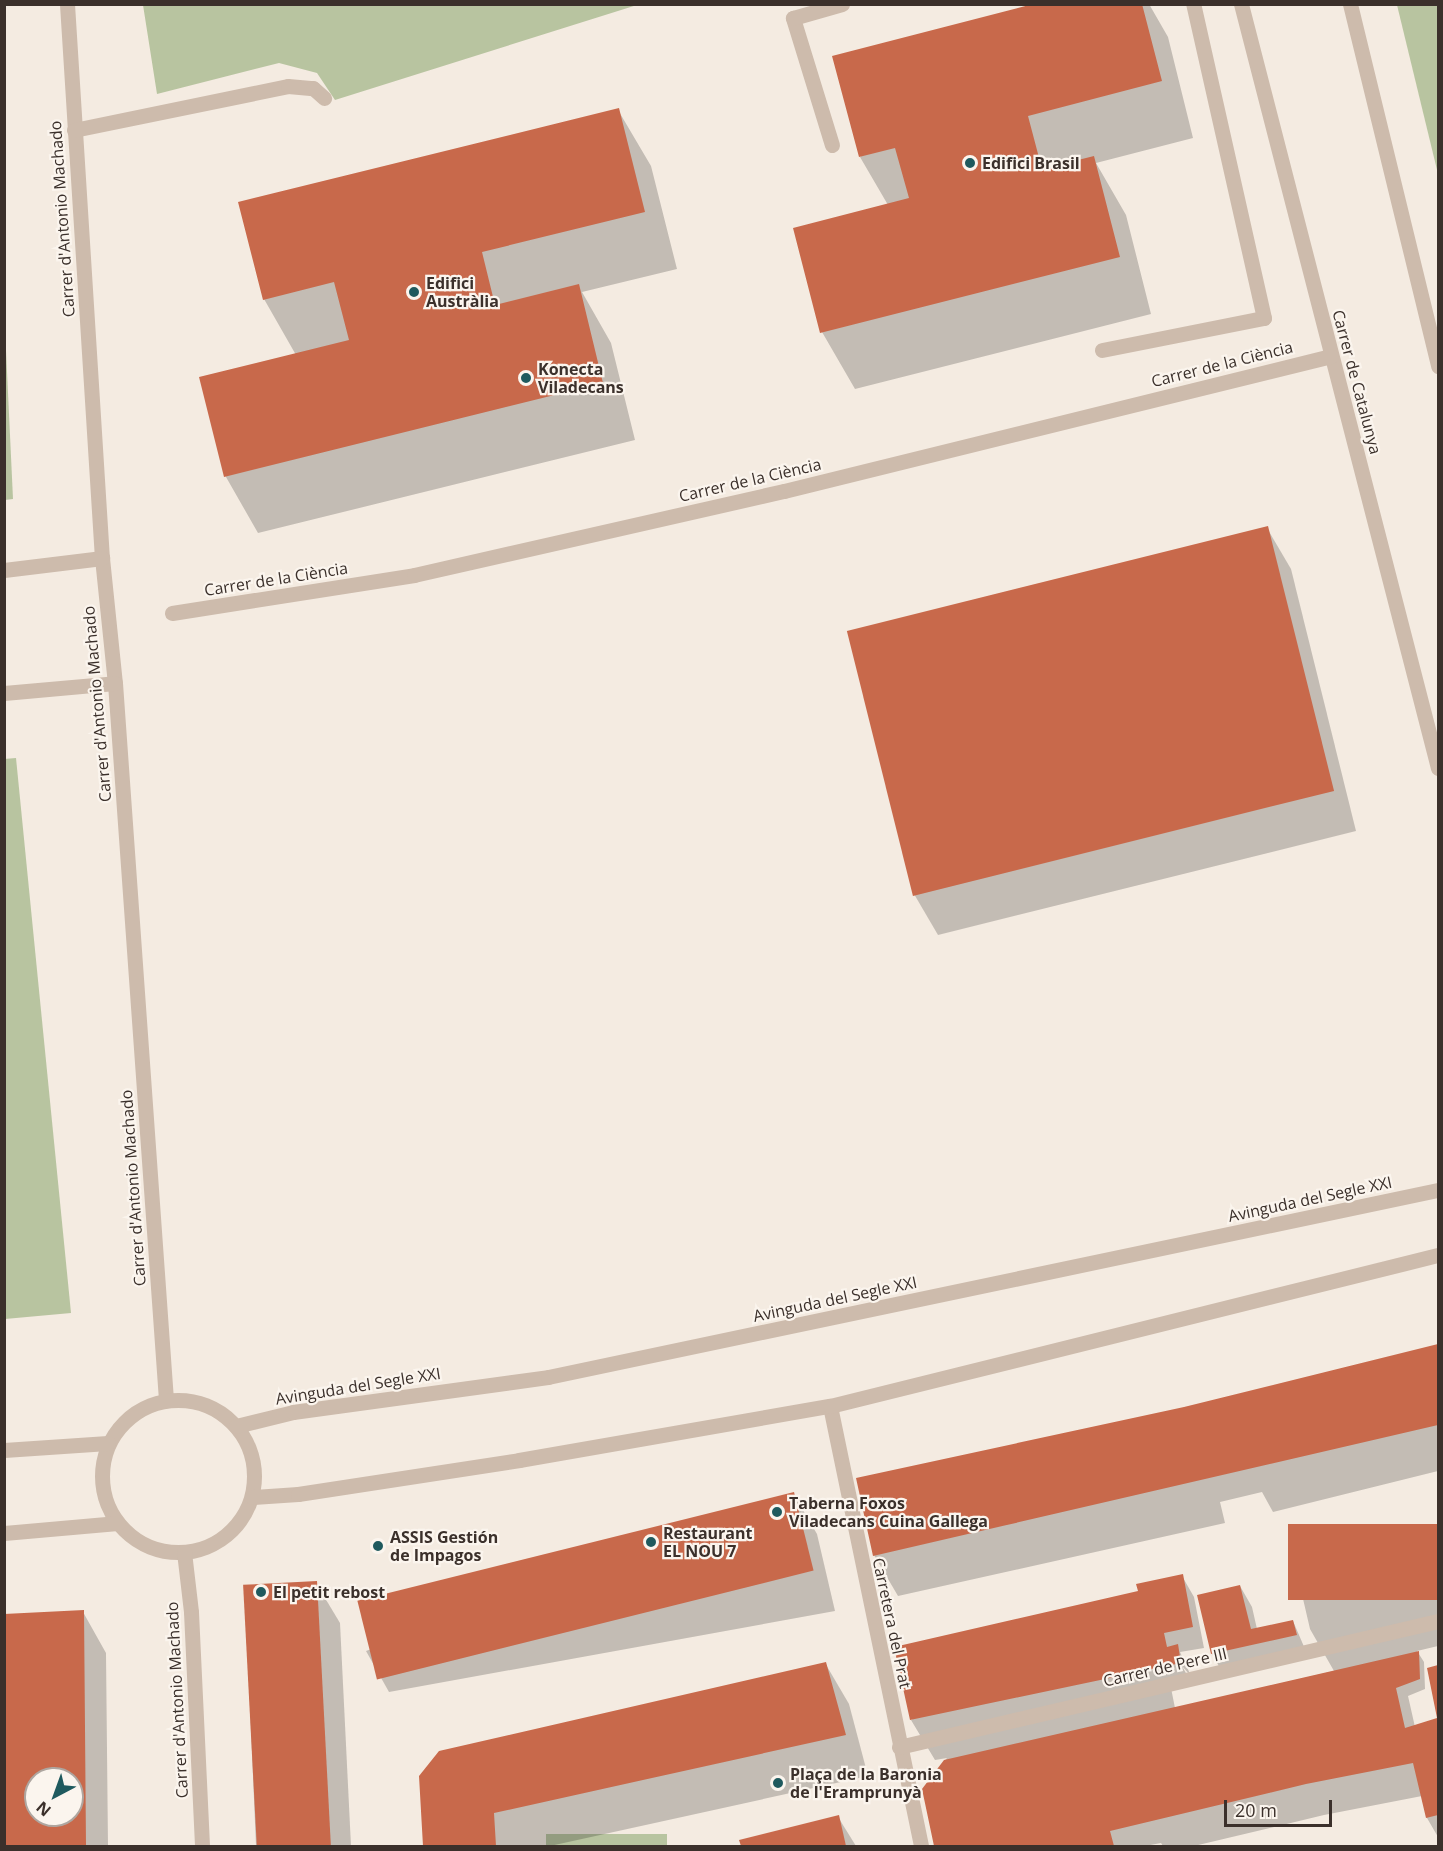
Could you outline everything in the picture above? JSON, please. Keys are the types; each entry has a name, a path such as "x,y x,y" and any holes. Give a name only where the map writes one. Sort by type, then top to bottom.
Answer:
{"street":[{"name":"Carrer d'Antonio Machado","path":"67,4 102,558 115,683 166,1400"},
{"path":"832,145 793,18 842,4"},
{"path":"1102,350 1264,318 1193,4"},
{"name":"Carrer de Catalunya","path":"1241,4 1438,768"},
{"path":"1350,4 1438,366"},
{"path":"74,130 288,86 314,88 324,98"},
{"name":"Carrer de la Ciència","path":"172,614 425,573 784,491 1331,356"},
{"path":"4,570 102,558"},
{"path":"4,693 115,683"},
{"name":"Avinguda del Segle XXI","path":"236,1426 293,1412 548,1377 1438,1190"},
{"path":"252,1497 298,1494 519,1460 830,1406 1438,1255"},
{"path":"166,1400 204,1404 236,1426 253,1459 252,1497 242,1518 227,1536 207,1547 184,1552 147,1547 118,1523 102,1484 108,1443 132,1414 166,1400"},
{"name":"Carretera del Prat","path":"830,1406 921,1846"},
{"path":"4,1450 108,1443"},
{"path":"4,1533 118,1523"},
{"name":"Carrer d'Antonio Machado","path":"184,1552 202,1846"},
{"name":"Carrer de Pere III","path":"900,1747 1438,1622"}],"green space":[{"path":"143,4 637,5 335,100 317,73 279,63 157,94"},
{"path":"1397,5 1438,5 1438,174"},
{"path":"4,308 13,499 5,500 4,500"},
{"path":"16,758 71,1313 5,1319 4,759"},
{"path":"546,1834 667,1834 667,1846 546,1846"}],"building":[{"name":"Edifici Brasil","path":"1033,4 1142,4 1162,81 1028,116 1042,169 1094,156 1120,257 820,333 793,228 909,198 895,148 859,157 832,56"},
{"name":"Edifici Austràlia","path":"619,108 645,212 482,252 495,305 579,284 603,383 224,477 199,377 349,340 334,282 263,300 238,202"},
{"path":"1268,526 1334,791 913,896 847,631"},
{"path":"1438,1344 1438,1425 873,1556 856,1478 1184,1407"},
{"path":"794,1492 814,1571 377,1679 357,1601"},
{"path":"1288,1524 1438,1524 1438,1600 1288,1600"},
{"path":"1183,1574 1193,1627 1164,1633 1167,1647 1178,1644 1181,1663 910,1720 894,1647 1138,1591 1136,1584"},
{"path":"317,1581 331,1846 257,1846 243,1585"},
{"path":"1240,1585 1251,1629 1293,1620 1297,1635 1211,1654 1197,1595"},
{"path":"84,1610 86,1846 4,1846 4,1614"},
{"path":"1419,1651 1420,1679 1396,1688 1405,1728 1437,1718 1427,1668 1438,1665 1438,1815 1426,1818 1413,1763 1306,1784 1110,1831 1114,1846 934,1846 922,1789 944,1760"},
{"path":"826,1662 846,1735 494,1813 496,1846 423,1846 419,1776 439,1751"},
{"path":"839,1815 846,1846 741,1846 739,1840"}],"place":[{"name":"Edifici Brasil","path":"970,163"},
{"name":"Edifici Austràlia","path":"414,292"},
{"name":"Konecta Viladecans","path":"526,378"},
{"name":"Taberna Foxos Viladecans Cuina Gallega","path":"777,1512"},
{"name":"Restaurant EL NOU 7","path":"651,1542"},
{"name":"ASSIS Gestión de Impagos","path":"378,1546"},
{"name":"El petit rebost","path":"261,1592"},
{"name":"Plaça de la Baronia de l'Eramprunyà","path":"778,1783"}]}
